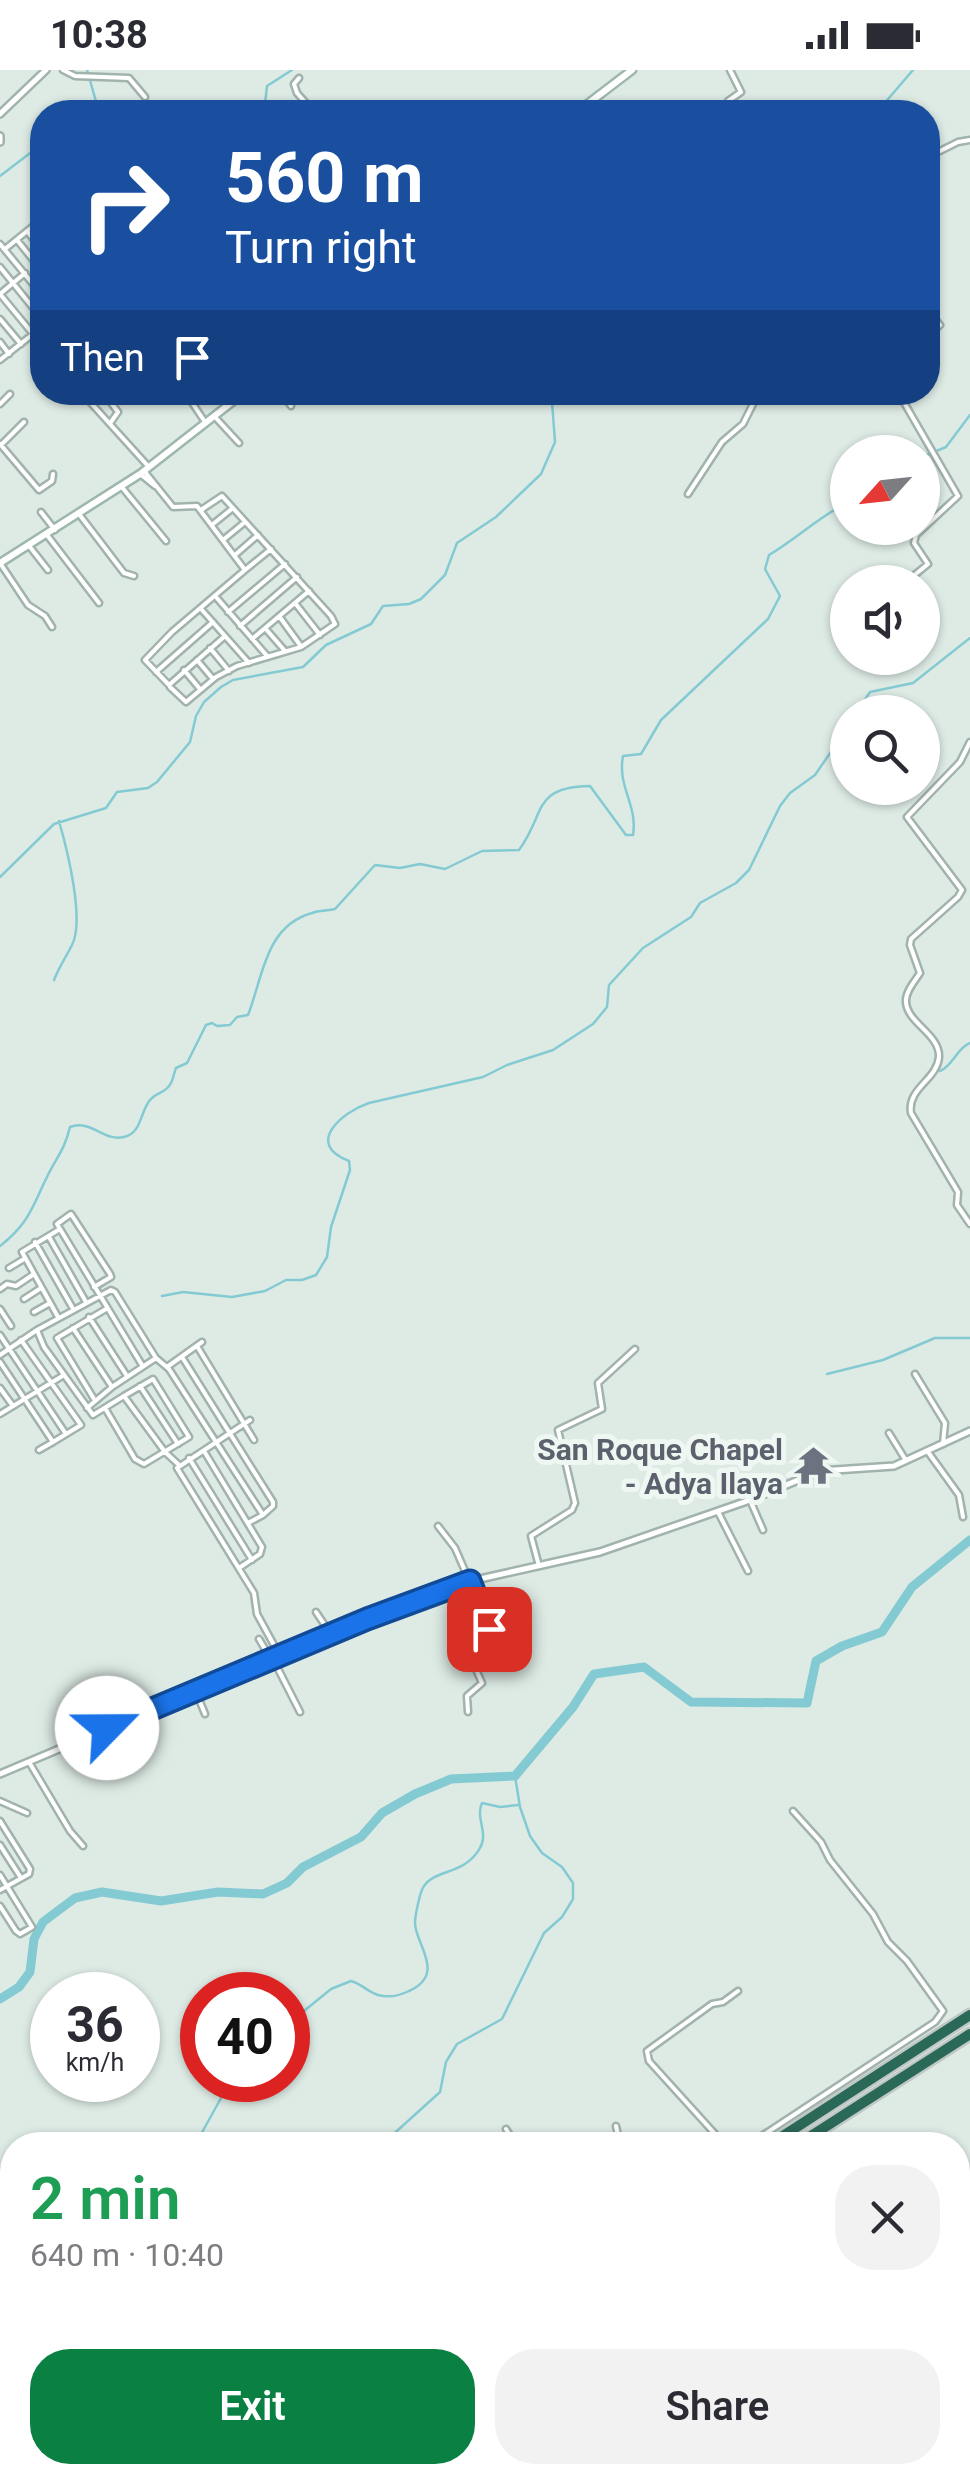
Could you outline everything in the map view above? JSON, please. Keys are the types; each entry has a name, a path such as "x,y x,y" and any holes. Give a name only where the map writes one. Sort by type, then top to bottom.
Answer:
{"highway":[{"path":"790,2132 970,2015"},
{"path":"817,2132 970,2034"}],"main road":[{"path":"592,100 632,70"},
{"path":"0,563 144,473 228,405"}],"street":[{"path":"62,70 84,76 129,78 146,96"},
{"path":"729,100 741,92 730,70"},
{"path":"0,114 42,72"},
{"path":"299,78 295,90 304,100"},
{"path":"940,151 970,140"},
{"path":"5,249 30,229"},
{"path":"27,231 30,235"},
{"path":"17,240 30,257"},
{"path":"0,244 30,279"},
{"path":"0,267 30,304"},
{"path":"25,273 0,294 30,330"},
{"path":"0,318 21,344"},
{"path":"0,360 30,336"},
{"path":"0,342 9,354"},
{"path":"0,404 10,394"},
{"path":"95,405 141,458 144,473 175,508 196,505 245,570"},
{"path":"111,422 118,412 113,405"},
{"path":"194,405 205,422"},
{"path":"688,494 722,442 743,424 753,405"},
{"path":"905,405 958,496 916,535 914,543 927,565"},
{"path":"214,416 238,442"},
{"path":"24,422 1,444 39,490 52,480 53,474"},
{"path":"121,486 166,541"},
{"path":"201,510 221,495 297,577 335,624 301,647 229,670 185,702 143,659 270,549"},
{"path":"212,525 232,508"},
{"path":"40,512 99,603"},
{"path":"79,514 124,573 134,576"},
{"path":"223,540 245,522"},
{"path":"234,555 258,535"},
{"path":"30,546 48,570"},
{"path":"0,563 28,605 46,616 52,628"},
{"path":"228,612 285,564"},
{"path":"240,626 297,577"},
{"path":"252,639 309,591"},
{"path":"216,598 268,658"},
{"path":"296,603 320,635"},
{"path":"201,609 248,663"},
{"path":"280,616 301,647"},
{"path":"156,672 213,622"},
{"path":"265,628 286,653"},
{"path":"169,685 225,636"},
{"path":"210,648 229,670"},
{"path":"196,659 213,679"},
{"path":"184,670 200,688"},
{"path":"970,742 960,762 908,816 962,890 911,939 920,973 906,1003 939,1055 936,1066 910,1101 910,1113 958,1192 957,1205 970,1224"},
{"path":"94,1286 110,1274 74,1215 58,1220 98,1296 142,1365"},
{"path":"58,1317 22,1250 60,1229"},
{"path":"48,1235 86,1302"},
{"path":"35,1242 72,1309"},
{"path":"9,1268 24,1259"},
{"path":"0,1289 7,1284 16,1286 34,1274"},
{"path":"24,1299 42,1288"},
{"path":"0,1355 72,1309 115,1292 263,1515"},
{"path":"34,1312 50,1303"},
{"path":"0,1309 11,1326"},
{"path":"94,1400 57,1338 106,1309"},
{"path":"90,1317 127,1376"},
{"path":"72,1327 112,1386"},
{"path":"37,1330 37,1336 94,1415"},
{"path":"0,1335 66,1434"},
{"path":"21,1340 81,1425"},
{"path":"166,1367 200,1344 254,1440"},
{"path":"538,1566 531,1536 572,1510 575,1503 558,1430 602,1409 598,1382 635,1350"},
{"path":"182,1357 272,1502 273,1506 263,1515 248,1523"},
{"path":"87,1408 112,1386 156,1358"},
{"path":"0,1362 54,1442"},
{"path":"0,1414 64,1374"},
{"path":"915,1374 946,1426 943,1444"},
{"path":"39,1450 54,1442 94,1415 105,1408 124,1396 140,1386 152,1379 190,1435 144,1464 105,1408"},
{"path":"222,1386 228,1382"},
{"path":"140,1386 178,1444"},
{"path":"0,1388 12,1406"},
{"path":"124,1396 178,1464 254,1593 258,1614 300,1712"},
{"path":"229,1399 236,1396"},
{"path":"237,1412 243,1408"},
{"path":"178,1464 250,1420"},
{"path":"0,1774 367,1619 470,1581 600,1552 718,1512 820,1471 881,1469 906,1462 970,1431"},
{"path":"890,1432 906,1462"},
{"path":"203,1450 262,1547 252,1560 238,1568"},
{"path":"927,1452 959,1495 963,1517"},
{"path":"189,1458 252,1560"},
{"path":"750,1500 762,1530"},
{"path":"718,1512 748,1570"},
{"path":"438,1526 455,1548 489,1629 462,1638 482,1682 467,1696 468,1712"},
{"path":"316,1612 332,1636"},
{"path":"259,1640 276,1660"},
{"path":"111,1681 140,1714"},
{"path":"196,1692 205,1714"},
{"path":"29,1762 70,1831 84,1846"},
{"path":"0,1801 28,1813"},
{"path":"768,2132 936,2022 943,2011 907,1962 894,1951 870,1910 816,1836 793,1811"},
{"path":"0,1820 30,1869 29,1874 0,1890"},
{"path":"0,1846 21,1878"},
{"path":"0,1875 32,1927 20,1934 0,1906"},
{"path":"714,2132 650,2060 647,2051 712,2004 724,2002 738,1992"},
{"path":"616,2126 617,2132"},
{"path":"506,2128 508,2132"}],"waterway":[{"path":"87,70 96,100"},
{"path":"265,100 267,86 292,70"},
{"path":"887,100 913,70"},
{"path":"0,176 30,153"},
{"path":"0,877 54,824 106,808 117,792 148,788 157,782 190,742 204,702 221,687 233,680 303,667 326,645 371,624 383,606 421,599 445,575 457,543 496,517 541,474 555,442 552,405"},
{"path":"940,450 970,415"},
{"path":"0,1246 28,1216 70,1127 84,1126 117,1138 135,1131 148,1102 169,1086 176,1068 187,1063 206,1025 230,1025 237,1017 248,1015 268,955 284,929 312,913 335,909 375,865 400,868 420,864 445,869 482,851 519,850 543,804 558,791 571,788 590,786 626,835 633,835 623,756 641,754 661,720 768,619 780,596 765,569 769,555 830,512"},
{"path":"868,695 913,683 970,638"},
{"path":"162,1296 183,1292 232,1297 316,1275 327,1257 331,1227 350,1170 349,1161 329,1146 328,1138 339,1121 369,1103 483,1077 553,1050 593,1024 607,1007 609,985 643,948 691,917 700,903 736,883 749,870 780,806 790,793 815,775 830,753"},
{"path":"54,980 72,945 77,919 59,821"},
{"path":"940,1071 970,1043"},
{"path":"827,1374 883,1360 935,1338 970,1338"},
{"path":"0,1999 19,1987 30,1972 34,1939 43,1922 75,1898 102,1892 161,1901 218,1892 263,1894 287,1883 303,1867 361,1837 382,1813 415,1794 451,1779 515,1776 573,1707 594,1674 644,1667 691,1702 807,1703 816,1661 842,1646 882,1632 912,1587 970,1540"},
{"path":"396,2132 440,2092 446,2062 457,2044 502,2019 544,1933 562,1917 573,1899 573,1883 530,1836 515,1776"},
{"path":"310,2006 331,1989 351,1981 386,1996 401,1994 420,1984 428,1968 415,1923 422,1889 435,1877 474,1857 483,1837 482,1803 518,1805"},
{"path":"202,2132 219,2102"}],"place":[{"name":"San Roque Chapel - Adya Ilaya","path":"813,1466"}],"route":[{"path":"107,1728 367,1619 470,1581 489,1629"}]}
